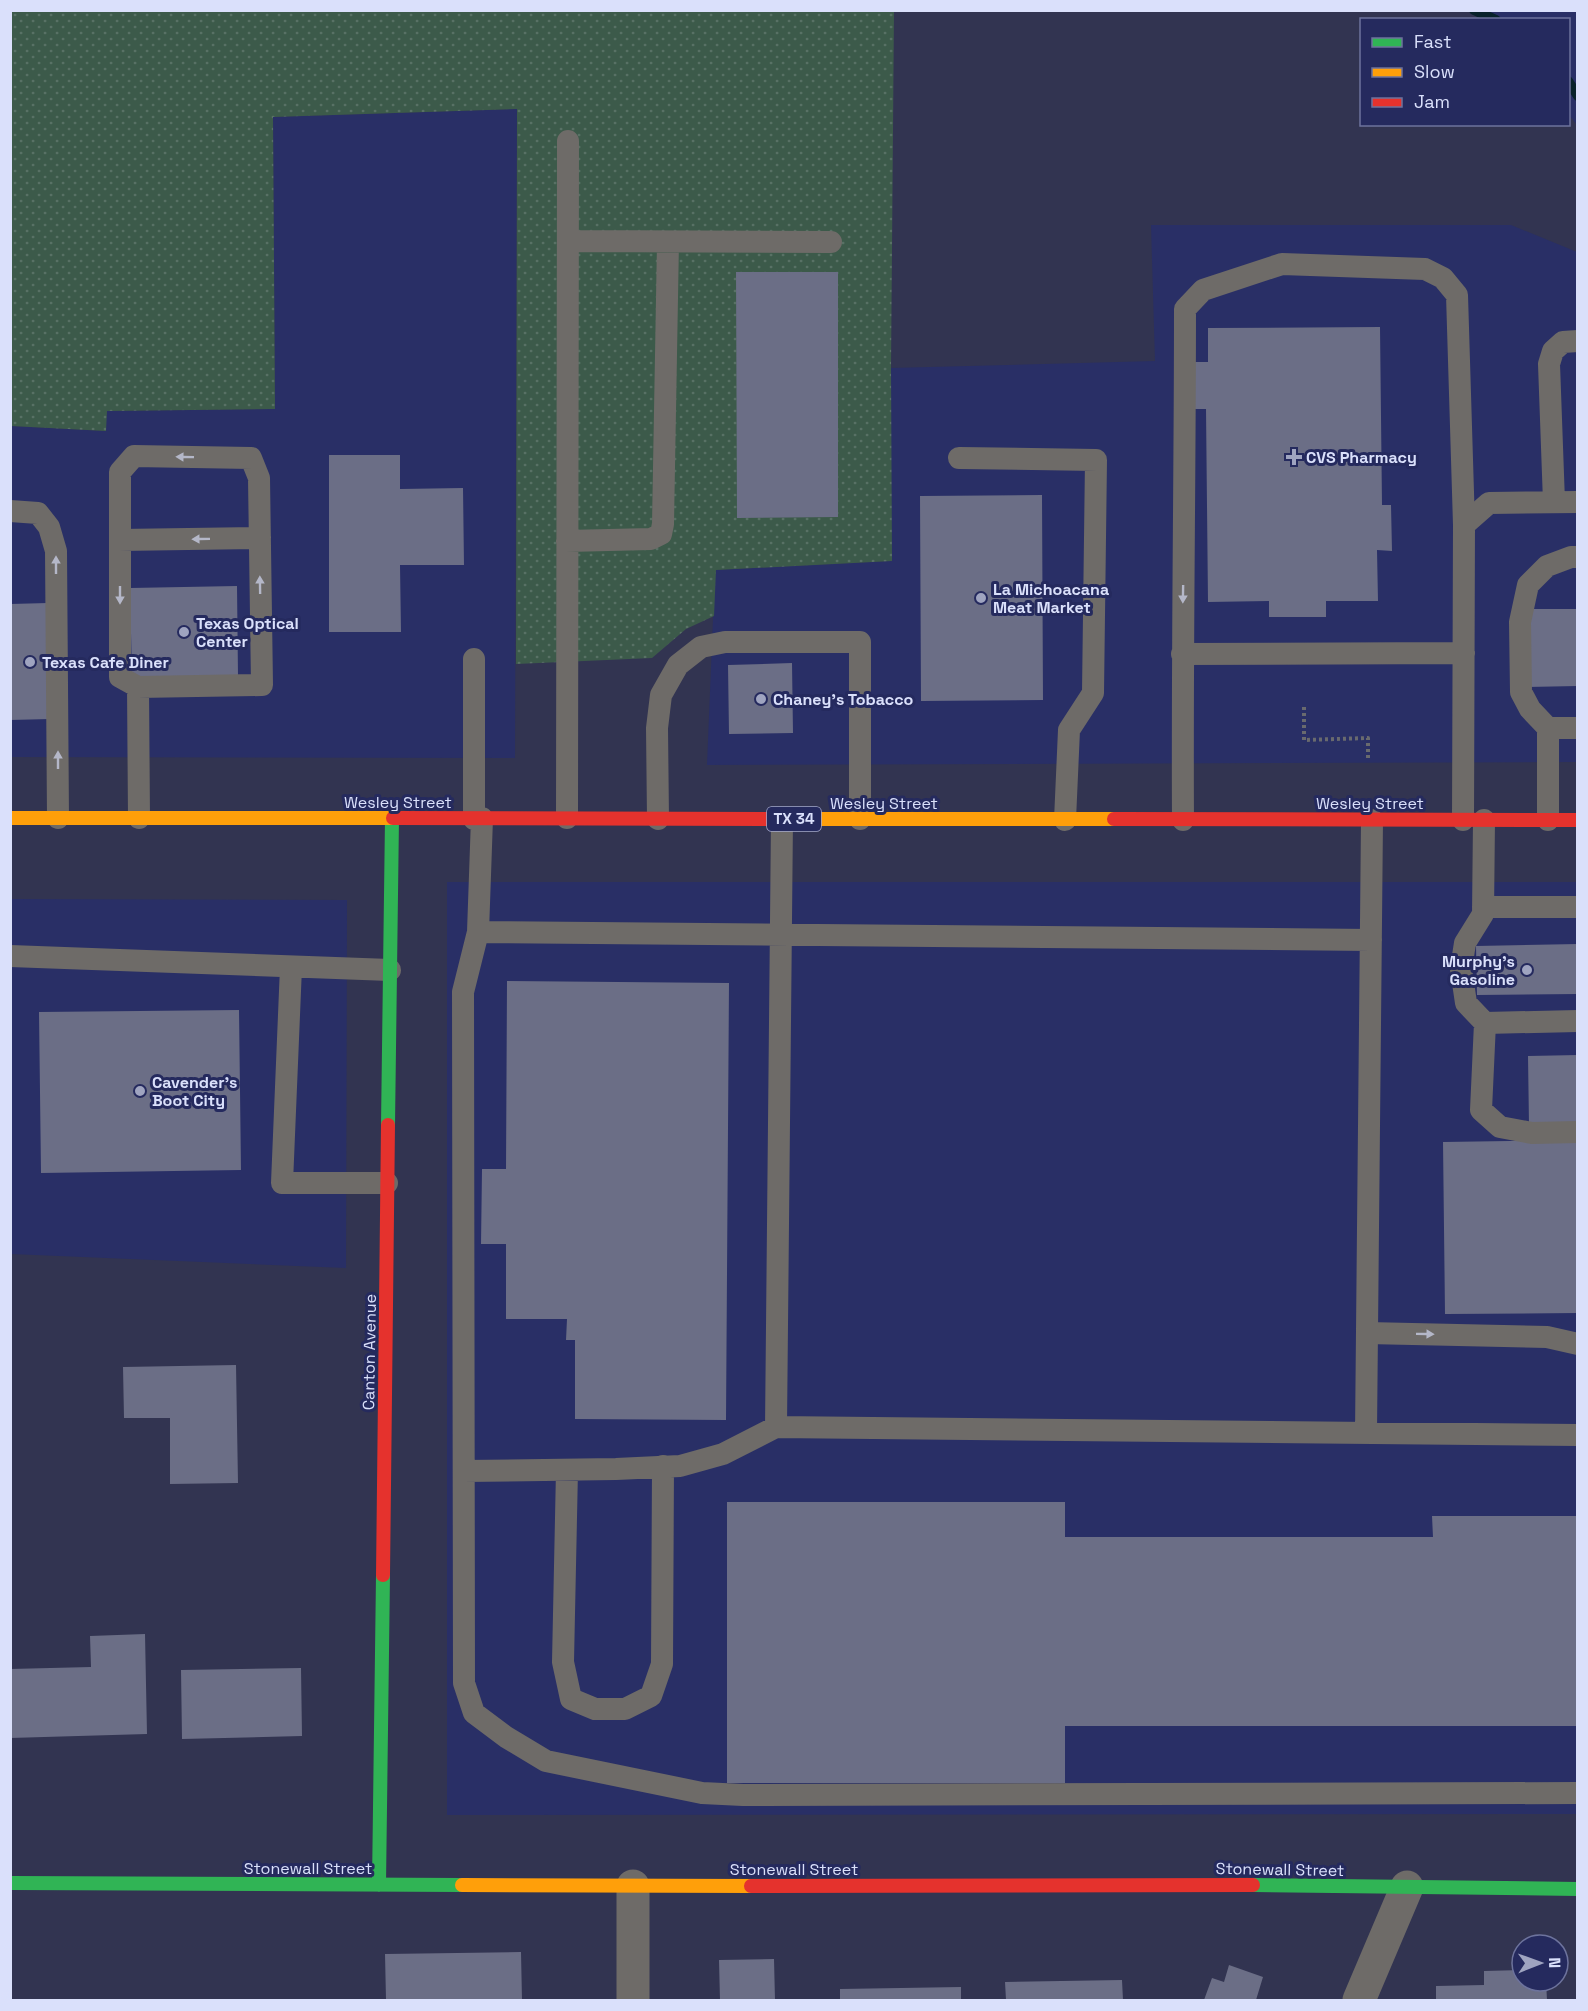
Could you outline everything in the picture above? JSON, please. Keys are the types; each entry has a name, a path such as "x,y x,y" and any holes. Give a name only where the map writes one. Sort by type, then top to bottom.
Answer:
{"street":[{"name":"Wesley Street","path":"10,818 1578,820"},
{"name":"Canton Avenue","path":"379,1885 392,818"},
{"name":"Stonewall Street","path":"10,1883 633,1886 1181,1884 1578,1889"},
{"path":"633,1886 633,2001"},
{"path":"1359,2001 1407,1887"}],"lane":[{"path":"567,818 568,141"},
{"path":"568,241 831,242"},
{"path":"567,541 651,539 661,534 668,242"},
{"path":"1183,820 1185,309 1203,290 1282,264 1425,269 1443,278 1457,295 1464,525 1464,653 1473,820 1483,907 1483,914 1466,944 1461,969 1466,1003 1485,1023 1481,1110 1500,1128 1532,1133 1578,1132"},
{"path":"1554,502 1549,364 1553,351 1563,342 1578,341"},
{"path":"134,456 251,458 260,478 260,538 262,685 138,687 120,677 120,472 134,456"},
{"path":"959,458 1096,460 1093,693 1069,729 1065,820"},
{"path":"1464,525 1489,503 1578,502"},
{"path":"10,511 38,513 49,527 56,551 58,818"},
{"path":"120,540 260,538"},
{"path":"1548,820 1548,728 1530,709 1521,692 1520,622 1528,585 1547,566 1571,557 1578,557"},
{"path":"658,819 657,728 661,695 678,666 701,648 725,642 860,642 860,819"},
{"path":"1182,654 1464,653"},
{"path":"474,659 478,932 463,993 464,1683 474,1713 506,1737 546,1761 680,1789 743,1796 1578,1793"},
{"path":"138,687 139,818"},
{"path":"1548,728 1578,728"},
{"path":"776,1427 782,819"},
{"path":"1366,1433 1372,820"},
{"path":"1483,907 1578,907"},
{"path":"478,932 1371,940"},
{"path":"10,956 390,970"},
{"path":"291,967 282,1183 387,1183"},
{"path":"1485,1023 1578,1021"},
{"path":"1366,1333 1547,1337 1578,1344"},
{"path":"464,1471 681,1466 723,1454 776,1427 1578,1435"},
{"path":"567,1470 563,1662 572,1699 595,1709 625,1709 651,1696 662,1665 663,1466"}],"path":[{"path":"1304,707 1304,740 1368,738 1368,758"}],"shaded area":[{"path":"1471,11 1577,11 1577,125 1570,116 1570,18 1479,18"},
{"path":"517,109 515,758 11,757 11,426 105,431 106,411 275,409 273,117"},
{"path":"1151,225 1511,225 1577,252 1577,762 707,765 715,570 891,561 891,368 1155,361"},
{"path":"447,882 1577,882 1577,1814 447,1815"},
{"path":"11,899 347,900 346,1268 11,1254"}],"green space":[{"path":"11,11 894,11 892,561 716,570 714,616 686,629 652,658 516,664 517,109 273,117 275,409 107,411 106,431 11,426"}],"building":[{"path":"736,272 838,272 838,517 737,518"},
{"name":"CVS Pharmacy","path":"1380,327 1382,505 1391,505 1392,551 1377,550 1378,601 1326,601 1326,617 1269,617 1269,601 1208,602 1206,409 1179,409 1179,362 1208,362 1208,328"},
{"path":"329,455 400,455 400,489 463,488 464,565 400,565 401,632 329,632"},
{"name":"La Michoacana Meat Market","path":"1042,495 1043,700 921,701 920,496"},
{"name":"Texas Optical Center","path":"237,586 238,676 132,678 130,588"},
{"name":"Texas Cafe Diner","path":"48,603 50,719 10,720 10,604"},
{"path":"1526,609 1578,609 1578,686 1527,687"},
{"name":"Chaney's Tobacco","path":"792,663 793,733 729,734 728,665"},
{"name":"Murphy's Gasoline","path":"1578,944 1578,994 1477,995 1476,946"},
{"path":"507,981 729,983 726,1420 575,1419 575,1340 566,1340 567,1319 506,1319 506,1244 481,1244 482,1169 506,1169"},
{"name":"Cavender's Boot City","path":"239,1010 241,1170 41,1173 39,1012"},
{"path":"1578,1055 1578,1126 1529,1126 1528,1056"},
{"path":"1578,1140 1578,1313 1445,1314 1443,1142"},
{"path":"236,1365 238,1483 170,1484 170,1418 124,1418 123,1367"},
{"path":"727,1502 1065,1502 1065,1537 1433,1537 1432,1516 1578,1516 1578,1726 1065,1726 1065,1783 727,1783"},
{"path":"145,1634 147,1734 10,1738 10,1669 91,1667 90,1636"},
{"path":"301,1668 302,1736 182,1739 181,1670"},
{"path":"521,1952 522,2000 386,2000 385,1954"},
{"path":"774,1959 775,2000 720,2000 719,1960"},
{"path":"1229,1965 1263,1977 1256,2000 1204,2000 1212,1978 1224,1982"},
{"path":"1510,1970 1510,1993 1547,1993 1547,2000 1436,2000 1436,1986 1484,1985 1484,1971"},
{"path":"1122,1980 1123,2000 1006,2000 1005,1982"},
{"path":"961,1987 961,2000 840,2000 840,1989"}],"waterway":[{"path":"1474,10 1492,18"},
{"path":"1570,84 1578,96"}],"traffic: fast":[{"path":"388,1125 392,818"},
{"path":"379,1885 383,1575"},
{"path":"10,1883 462,1885"},
{"path":"1253,1885 1578,1889"}],"traffic: slow":[{"path":"10,818 393,818"},
{"path":"803,819 1114,819"},
{"path":"462,1885 751,1886"}],"traffic: jam":[{"path":"393,818 803,819"},
{"path":"1114,819 1578,820"},
{"path":"383,1575 388,1125"},
{"path":"751,1886 1253,1885"}],"place":[{"name":"CVS Pharmacy","path":"1294,457"},
{"name":"La Michoacana Meat Market","path":"981,598"},
{"name":"Texas Optical Center","path":"184,632"},
{"name":"Texas Cafe Diner","path":"30,662"},
{"name":"Chaney's Tobacco","path":"761,699"},
{"name":"Murphy's Gasoline","path":"1527,970"},
{"name":"Cavender's Boot City","path":"140,1091"}]}
